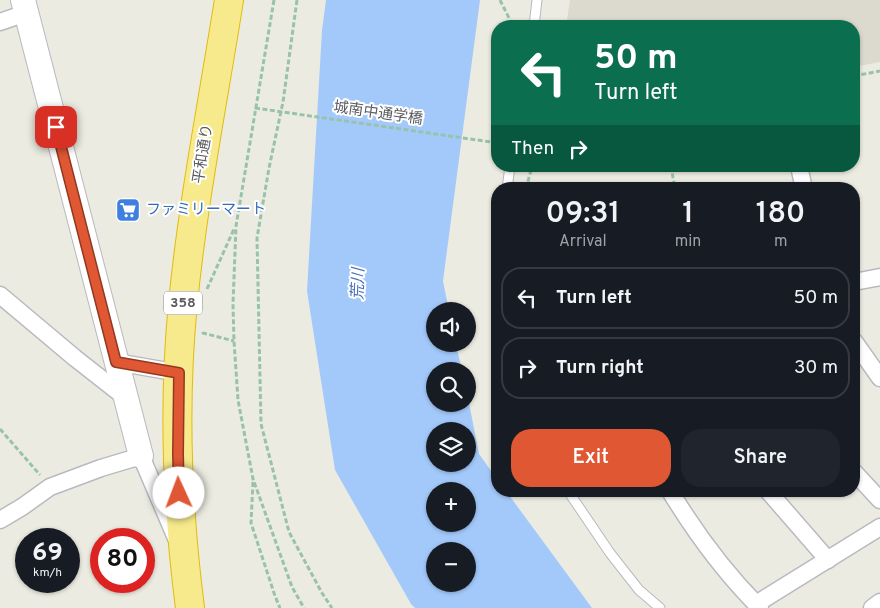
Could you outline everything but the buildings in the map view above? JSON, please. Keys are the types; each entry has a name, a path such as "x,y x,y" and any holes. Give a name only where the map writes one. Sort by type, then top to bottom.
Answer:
{"highway":[{"name":"平和通り","path":"190,608 183,555 178,454 179,373 183,304 190,246 230,0"}],"street":[{"path":"0,22 25,6 141,456 183,555"},
{"path":"860,281 880,276"},
{"path":"0,295 126,398"},
{"path":"860,346 872,357 880,378"},
{"path":"116,362 179,373"},
{"path":"0,520 50,487 101,468 141,456"},
{"path":"860,478 880,500"},
{"path":"674,497 722,568 758,606 880,527"},
{"path":"773,497 828,560"},
{"path":"872,608 880,602"}],"lane":[{"path":"535,20 537,0"},
{"path":"572,497 610,553 639,590 660,608"}],"path":[{"path":"274,0 236,226 233,304 234,341 238,400 253,479 292,587 304,608"},
{"path":"297,0 283,102 257,238 261,424 289,532 332,608"},
{"path":"500,0 510,20"},
{"path":"860,75 880,71"},
{"name":"城南中通学橋","path":"255,108 491,143"},
{"path":"203,295 236,226"},
{"path":"203,324 203,333 234,341"},
{"path":"0,429 50,487"},
{"path":"253,479 251,523 280,608"}],"shaded area":[{"path":"570,0 880,0 880,62 860,66 860,20 567,20"}],"water":[{"name":"荒川","path":"326,0 480,0 443,281 447,302 426,302 426,352 458,352 460,362 426,362 426,412 471,412 473,422 426,422 426,472 476,472 476,439 479,454 491,471 491,497 510,497 592,608 415,608 335,470 307,291 322,30"}],"place":[{"name":"ファミリーマート","path":"128,210"}],"route":[{"path":"56,127 116,362 179,373 179,493"}]}
